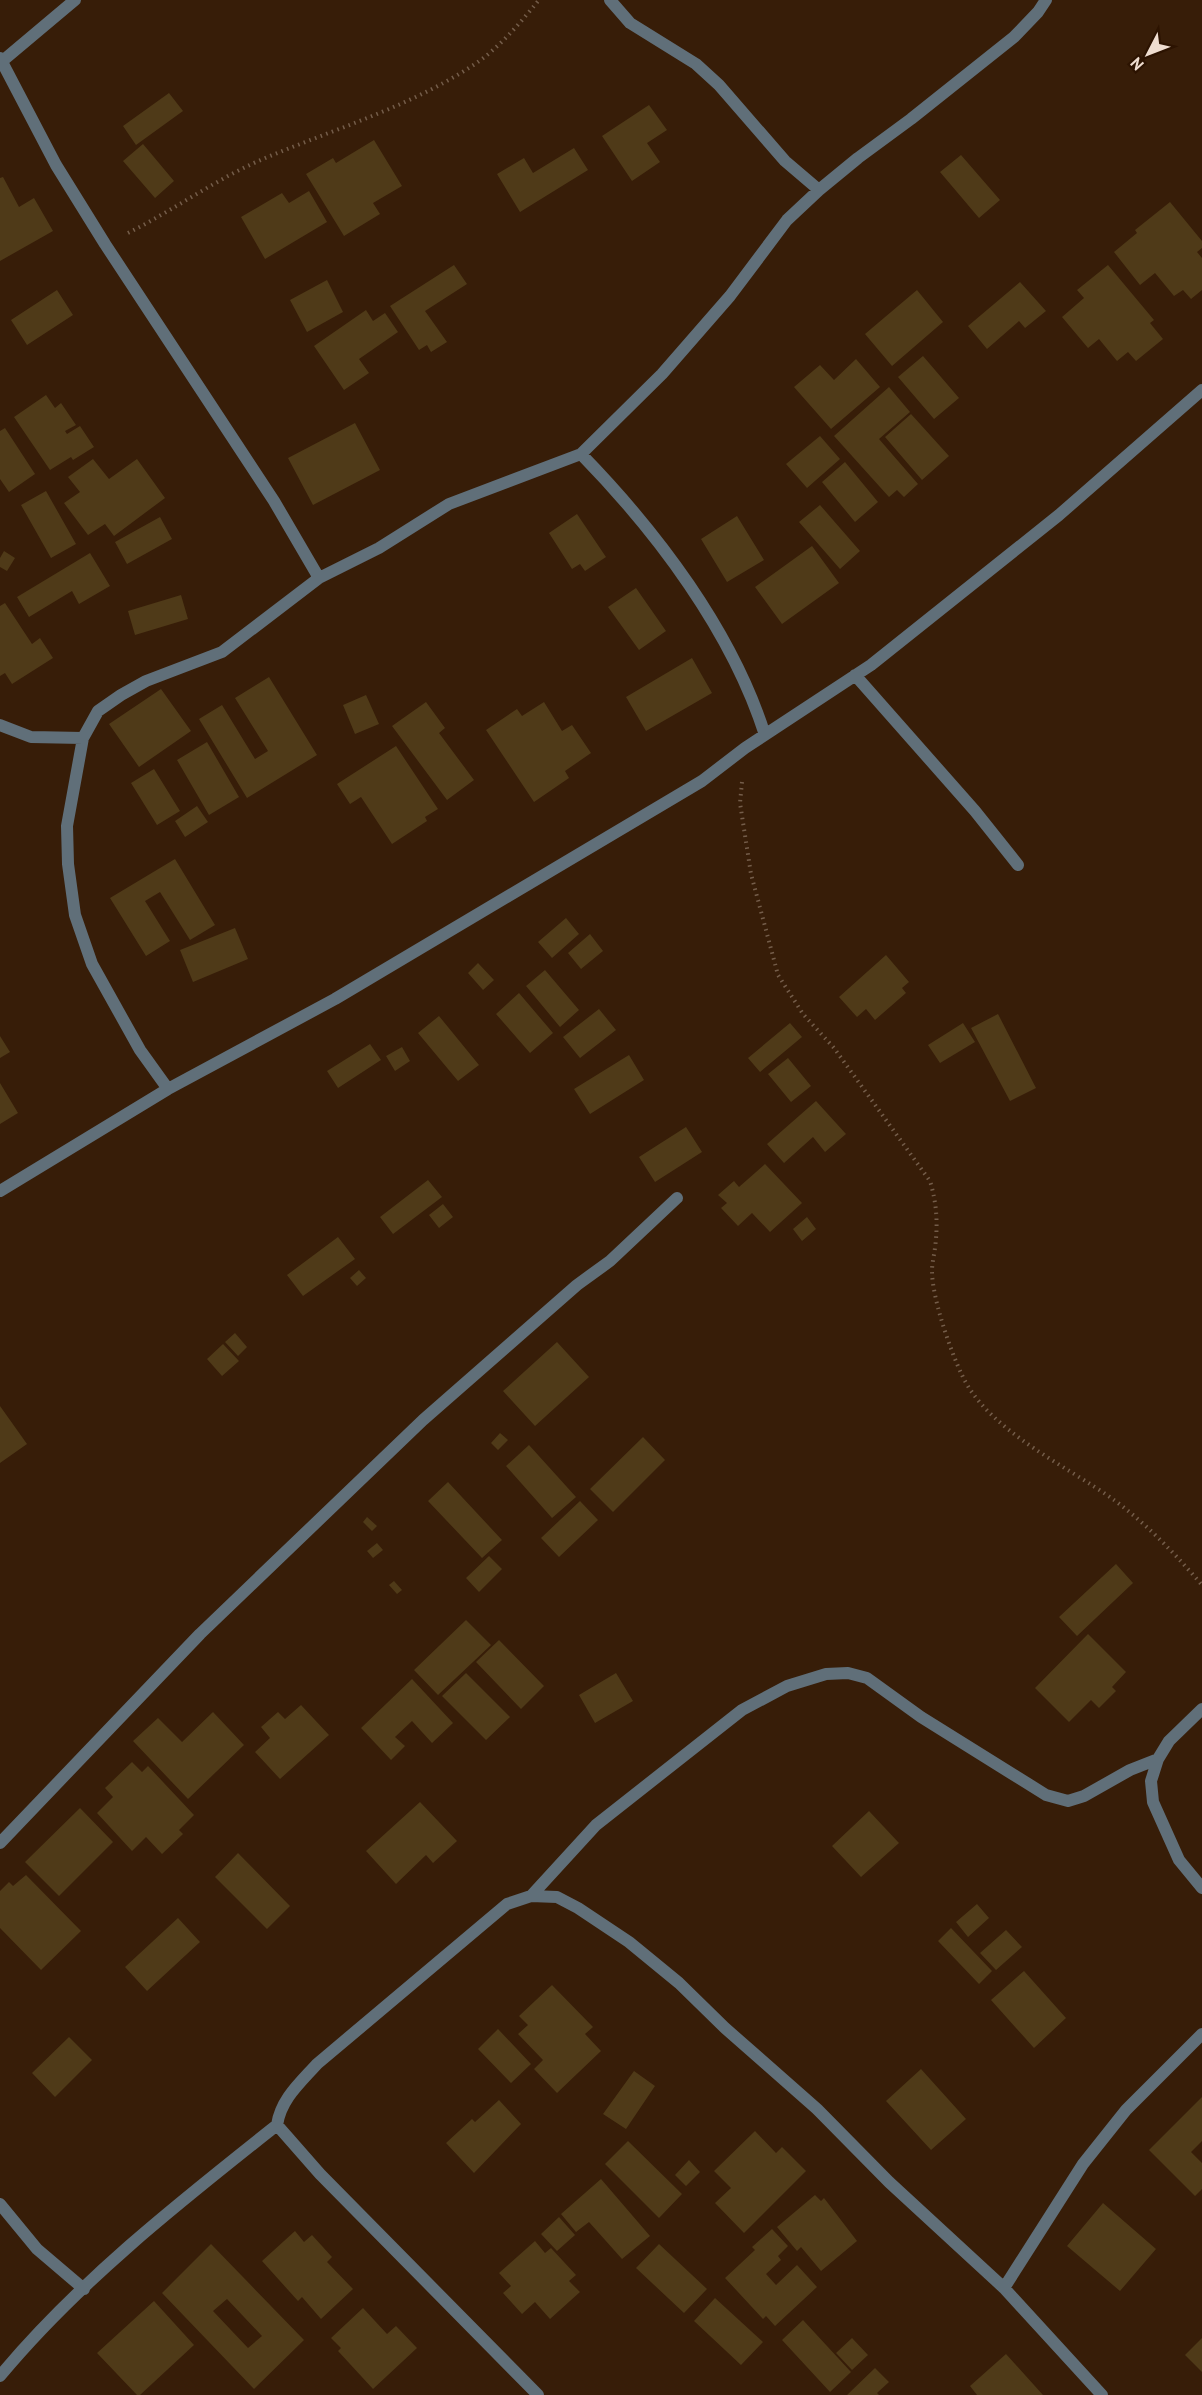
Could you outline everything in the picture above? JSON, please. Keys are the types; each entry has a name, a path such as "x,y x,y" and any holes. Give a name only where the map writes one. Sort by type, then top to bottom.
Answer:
{"street":[{"path":"75,0 1,61 56,165 105,244 262,483 319,578"},
{"path":"610,0 630,23 696,64 719,85 785,160 819,190"},
{"path":"168,1089 140,1050 92,964 75,915 68,864 67,826 83,738 98,711 146,681 222,652 319,578 379,548 449,504 581,454 662,374 730,296 787,220 819,190 1014,37 1046,0"},
{"path":"0,1191 168,1089 345,993 702,781 745,748 855,675 1059,515 1202,390"},
{"path":"581,454 610,484 680,570 742,672 765,735"},
{"path":"855,675 967,802 1018,865"},
{"path":"0,726 31,737 83,738"},
{"path":"0,1843 200,1634 423,1420 577,1285 610,1261 677,1198"},
{"path":"531,1896 596,1825 742,1710 787,1686 826,1674 848,1673 867,1678 921,1717 1046,1795 1068,1801 1084,1796 1130,1770 1158,1759"},
{"path":"1202,1708 1169,1741 1158,1759 1151,1781 1153,1803 1179,1860 1202,1888"},
{"path":"0,2376 31,2338 163,2216 277,2125 279,2110 316,2064 498,1910 507,1904 531,1896 557,1897 578,1908 629,1942 670,1976 817,2109 889,2182 1004,2288 1102,2395"},
{"path":"1004,2288 1049,2214 1090,2155 1126,2110 1202,2034"},
{"path":"277,2125 320,2174 538,2395"},
{"path":"0,2204 37,2249 84,2289"}],"path":[{"path":"105,244 155,220 213,184 262,160 407,102 476,64 514,29 539,0"},
{"path":"745,748 740,803 751,874 778,975 804,1014 834,1048 930,1181 936,1200 937,1222 932,1269 933,1293 961,1375 970,1391 995,1417 1017,1436 1147,1526 1179,1557 1202,1585"}],"building":[{"path":"169,93 183,111 136,145 123,126"},
{"path":"649,105 667,130 647,143 660,162 632,181 602,136"},
{"path":"374,140 402,186 373,203 380,214 344,236 306,174 333,158 336,163"},
{"path":"143,144 174,181 155,198 123,161"},
{"path":"574,148 588,170 520,212 497,174 524,158 533,173"},
{"path":"961,155 1000,200 979,218 940,172"},
{"path":"3,177 19,207 34,198 53,231 0,261 0,178"},
{"path":"309,191 327,222 265,259 241,217 282,193 289,203"},
{"path":"1170,202 1202,241 1202,248 1197,252 1202,258 1202,290 1191,299 1183,290 1174,296 1155,273 1140,285 1114,252 1137,233 1135,230"},
{"path":"454,265 467,284 425,311 447,342 431,352 427,345 419,350 390,306"},
{"path":"1108,265 1154,320 1150,323 1163,339 1136,361 1128,352 1117,361 1099,339 1088,348 1062,317 1084,298 1077,290"},
{"path":"327,280 343,312 307,332 290,300"},
{"path":"1020,282 1046,311 1025,328 1019,321 987,349 968,326"},
{"path":"57,290 73,315 27,345 11,320"},
{"path":"917,290 943,322 892,366 865,334"},
{"path":"366,310 373,321 385,313 398,332 359,359 369,373 344,390 314,346"},
{"path":"923,356 959,398 934,419 898,377"},
{"path":"856,359 880,387 831,429 794,387 820,365 834,380"},
{"path":"889,387 910,412 879,439 918,484 904,497 897,490 889,497 834,436"},
{"path":"46,395 55,408 61,403 76,425 65,431 67,434 80,426 94,447 50,470 14,417"},
{"path":"911,414 949,456 922,480 885,437"},
{"path":"355,423 380,470 313,505 288,458"},
{"path":"5,428 35,474 9,492 0,479 0,431"},
{"path":"820,436 840,459 807,488 786,464"},
{"path":"93,459 109,479 137,459 165,498 114,536 105,524 88,535 64,503 80,492 68,477"},
{"path":"845,462 878,502 855,522 822,482"},
{"path":"46,491 76,544 51,558 21,505"},
{"path":"820,505 860,551 840,569 799,522"},
{"path":"577,514 606,557 585,571 580,564 572,569 549,533"},
{"path":"737,516 764,560 727,582 701,539"},
{"path":"160,517 172,539 127,564 115,542"},
{"path":"812,546 839,583 782,624 755,587"},
{"path":"4,551 15,558 7,571 0,567 0,558"},
{"path":"90,553 110,586 79,604 72,591 29,617 17,597"},
{"path":"636,588 666,631 639,650 608,607"},
{"path":"181,595 188,619 135,635 128,611"},
{"path":"5,603 32,644 40,638 53,658 12,684 5,673 0,676 0,606"},
{"path":"692,658 712,693 646,731 626,697"},
{"path":"269,677 317,755 247,798 199,719 222,705 255,759 268,751 235,698"},
{"path":"161,689 191,731 139,767 109,724"},
{"path":"366,695 379,724 355,734 343,705"},
{"path":"426,702 445,728 439,733 474,780 447,800 392,726"},
{"path":"544,702 562,731 572,725 591,753 565,771 569,778 534,802 486,730 517,709 522,716"},
{"path":"207,742 239,797 209,815 177,760"},
{"path":"396,746 438,809 425,817 427,821 392,844 361,797 350,804 337,784"},
{"path":"154,769 180,811 157,825 131,783"},
{"path":"197,806 208,822 185,837 175,821"},
{"path":"175,859 215,925 190,940 160,892 145,901 170,941 146,956 110,898"},
{"path":"566,918 579,934 552,958 538,942"},
{"path":"235,928 248,959 193,982 180,950"},
{"path":"590,934 603,951 581,969 568,953"},
{"path":"886,955 909,982 902,988 906,993 875,1020 866,1009 857,1017 839,997"},
{"path":"478,963 494,980 483,990 468,973"},
{"path":"545,970 579,1010 560,1027 526,986"},
{"path":"519,993 553,1033 530,1053 496,1014"},
{"path":"599,1009 616,1030 580,1058 563,1037"},
{"path":"998,1014 1036,1088 1010,1101 971,1028"},
{"path":"439,1016 479,1065 458,1081 418,1033"},
{"path":"790,1023 802,1037 760,1072 748,1058"},
{"path":"963,1023 975,1042 940,1063 928,1045"},
{"path":"0,1036 10,1052 0,1058"},
{"path":"370,1044 381,1060 338,1088 327,1071"},
{"path":"402,1047 410,1061 395,1071 386,1056"},
{"path":"629,1055 644,1080 590,1114 574,1089"},
{"path":"788,1058 811,1086 791,1102 768,1074"},
{"path":"0,1083 18,1113 0,1124"},
{"path":"816,1101 846,1134 825,1152 813,1137 784,1163 767,1144"},
{"path":"686,1127 702,1152 655,1182 639,1157"},
{"path":"765,1164 802,1203 770,1232 752,1213 738,1226 721,1208 727,1203 718,1195 734,1181 739,1187"},
{"path":"428,1180 442,1197 393,1234 380,1217"},
{"path":"443,1204 453,1217 439,1228 429,1215"},
{"path":"807,1217 816,1229 802,1241 793,1229"},
{"path":"338,1237 355,1259 303,1296 287,1275"},
{"path":"359,1270 366,1278 357,1286 350,1278"},
{"path":"235,1333 247,1347 238,1356 225,1342"},
{"path":"557,1342 589,1377 535,1426 503,1391"},
{"path":"223,1344 239,1361 222,1376 207,1359"},
{"path":"0,1406 27,1444 0,1463"},
{"path":"500,1433 508,1440 498,1450 491,1443"},
{"path":"643,1437 665,1460 613,1512 590,1489"},
{"path":"529,1445 576,1497 552,1518 506,1466"},
{"path":"448,1482 502,1540 482,1558 428,1501"},
{"path":"580,1501 598,1520 559,1557 541,1538"},
{"path":"367,1517 377,1526 372,1531 363,1522"},
{"path":"377,1543 383,1550 373,1558 367,1551"},
{"path":"489,1556 502,1569 479,1592 466,1578"},
{"path":"1116,1564 1133,1583 1077,1636 1059,1617"},
{"path":"394,1581 402,1590 397,1594 389,1585"},
{"path":"466,1620 491,1645 438,1695 414,1670"},
{"path":"1088,1634 1126,1672 1112,1687 1116,1691 1099,1708 1091,1700 1069,1722 1035,1688"},
{"path":"499,1640 544,1686 521,1709 476,1662"},
{"path":"466,1673 510,1717 486,1740 442,1696"},
{"path":"616,1673 633,1701 595,1723 579,1695"},
{"path":"412,1679 453,1723 432,1743 412,1721 395,1737 405,1746 391,1760 361,1728"},
{"path":"301,1705 329,1735 280,1779 255,1752 270,1738 261,1727 278,1712 285,1719"},
{"path":"213,1712 244,1745 188,1799 133,1741 158,1718 182,1742"},
{"path":"132,1762 142,1772 148,1766 194,1815 179,1830 183,1834 162,1854 146,1837 132,1851 97,1813 113,1797 105,1788"},
{"path":"420,1802 457,1841 433,1863 426,1855 396,1884 366,1851"},
{"path":"80,1808 113,1842 59,1896 25,1862"},
{"path":"869,1811 899,1843 861,1877 832,1846"},
{"path":"238,1853 290,1906 267,1929 215,1877"},
{"path":"26,1875 81,1931 41,1970 0,1928 0,1891 9,1882 13,1886"},
{"path":"977,1904 989,1918 968,1937 956,1922"},
{"path":"178,1918 200,1942 147,1991 125,1967"},
{"path":"951,1928 992,1971 979,1984 938,1941"},
{"path":"1006,1930 1022,1947 996,1970 980,1953"},
{"path":"1024,1971 1066,2018 1034,2048 991,2000"},
{"path":"552,1985 593,2027 585,2034 601,2051 557,2093 534,2069 543,2060 518,2034 528,2025 519,2016"},
{"path":"498,2029 531,2064 511,2083 478,2049"},
{"path":"69,2037 92,2060 55,2097 32,2073"},
{"path":"921,2069 966,2119 931,2150 886,2101"},
{"path":"634,2071 655,2086 626,2129 603,2114"},
{"path":"1202,2097 1202,2141 1191,2152 1202,2163 1202,2189 1195,2196 1149,2150"},
{"path":"499,2100 521,2124 474,2173 446,2143 472,2119 475,2122"},
{"path":"755,2131 776,2153 782,2147 806,2171 744,2233 715,2203 731,2188 714,2171"},
{"path":"628,2141 682,2194 659,2218 605,2164"},
{"path":"689,2160 700,2172 686,2186 675,2175"},
{"path":"601,2179 650,2236 622,2259 589,2222 576,2232 561,2214"},
{"path":"815,2195 821,2201 824,2198 857,2241 821,2271 801,2247 797,2251 777,2227"},
{"path":"1103,2203 1156,2249 1120,2291 1067,2246"},
{"path":"559,2217 575,2235 557,2251 541,2234"},
{"path":"772,2229 788,2246 778,2256 781,2260 766,2274 776,2285 797,2265 817,2287 775,2326 766,2316 763,2319 725,2278 755,2250 752,2247"},
{"path":"295,2231 304,2242 312,2235 332,2257 327,2262 353,2289 321,2319 302,2297 298,2301 262,2261"},
{"path":"535,2241 545,2253 551,2248 576,2275 569,2281 580,2292 550,2319 535,2302 522,2314 503,2293 511,2286 499,2273"},
{"path":"211,2244 304,2340 254,2389 162,2293","holes":["227,2299 262,2336 248,2348 213,2311"]},
{"path":"659,2244 707,2289 684,2313 636,2268"},
{"path":"715,2298 763,2342 741,2365 694,2321"},
{"path":"154,2301 194,2345 140,2395 137,2395 97,2353"},
{"path":"363,2308 387,2334 396,2326 417,2348 373,2389 338,2351 341,2348 331,2338"},
{"path":"803,2320 851,2372 830,2392 782,2340"},
{"path":"852,2338 868,2355 852,2370 836,2353"},
{"path":"1202,2338 1202,2372 1185,2355"},
{"path":"1006,2354 1043,2395 977,2395 970,2386"},
{"path":"875,2368 889,2382 877,2393 879,2395 847,2395"}]}
